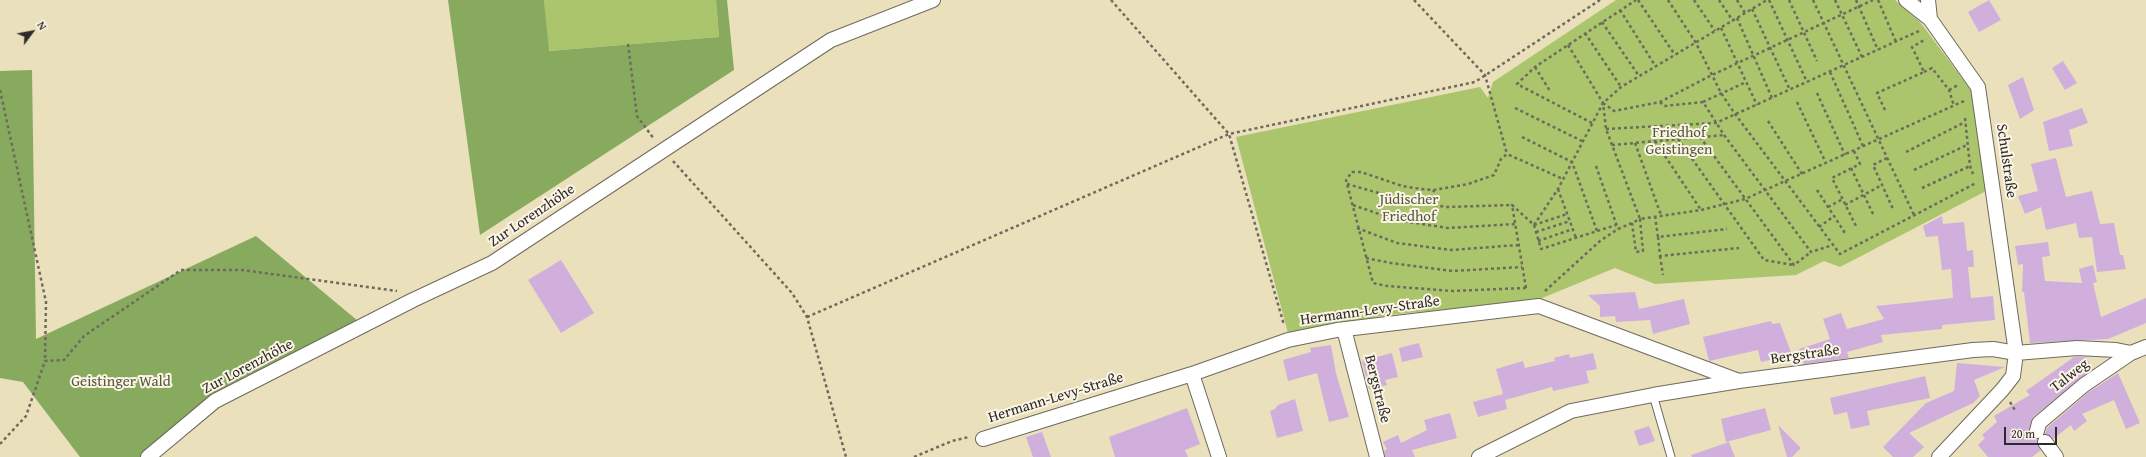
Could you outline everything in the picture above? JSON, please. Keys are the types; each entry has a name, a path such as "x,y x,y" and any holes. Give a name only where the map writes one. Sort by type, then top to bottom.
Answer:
{"street":[{"name":"Zur Lorenzhöhe","path":"148,457 215,401 413,300 492,263 831,40 933,0"},
{"name":"Schulstraße","path":"1906,0 1930,19 1978,87 2016,353 2013,376 2002,390 1939,457"},
{"path":"1928,0 1930,19"},
{"name":"Hermann-Levy-Straße","path":"983,438 1192,374 1288,340 1344,329 1539,306 1740,381"},
{"name":"Bergstraße","path":"1344,329 1377,457"},
{"path":"2131,353 2146,347"},
{"name":"Bergstraße","path":"1485,456 1571,411 1653,395 1740,381 1973,350 1993,349 2016,353 2077,348 2116,350 2131,353"},
{"name":"Talweg","path":"2037,430 2039,423 2084,385 2131,353"},
{"path":"1192,374 1219,457"},
{"path":"2046,442 2056,457"}],"lane":[{"path":"1653,395 1671,457"}],"path":[{"path":"1110,0 1228,134 1288,340"},
{"path":"1414,0 1485,76 1507,154"},
{"path":"807,316 1228,134 1476,82 1600,0"},
{"path":"1592,123 1517,84 1535,67 1637,0 1675,55"},
{"path":"1668,0 1696,43 1721,93 1735,114 1840,254 1977,183 1970,166 1965,115"},
{"path":"1694,0 1715,31"},
{"path":"1719,0 1733,21"},
{"path":"1737,0 1746,13"},
{"path":"1534,225 1558,189 1603,103 1621,87 1768,0 1788,39 1807,82"},
{"path":"1789,0 1818,61"},
{"path":"1813,0 1914,215"},
{"path":"1835,0 1862,57"},
{"path":"1856,0 1878,50"},
{"path":"1568,45 1603,103 1614,111 1660,102 1753,55 1873,0"},
{"path":"1878,0 1896,42"},
{"path":"1752,9 1790,90"},
{"path":"1620,10 1656,67"},
{"path":"1737,18 1772,98"},
{"path":"1602,22 1639,76"},
{"path":"1721,28 1757,105"},
{"path":"1606,129 1716,123 1920,31 1928,39 1912,48 1924,72"},
{"path":"1585,33 1621,87"},
{"path":"628,44 636,116 663,150 792,293 807,316 846,457"},
{"path":"1535,67 1550,91"},
{"path":"1885,110 1877,93 1932,68 1949,90 1954,106"},
{"path":"1830,72 1863,146"},
{"path":"1660,102 1664,106 1703,102 1746,82"},
{"path":"0,90 46,302 45,362 26,416 0,444"},
{"path":"1817,93 1845,155"},
{"path":"1542,294 1600,241 1640,219 1701,210 1745,200 1964,101 1965,108"},
{"path":"1703,102 1724,135 1811,252"},
{"path":"1798,102 1826,163"},
{"path":"1603,103 1606,129 1640,219 1644,251 1636,252 1632,223"},
{"path":"1515,108 1582,141"},
{"path":"1768,121 1802,174"},
{"path":"1906,152 1965,122"},
{"path":"1612,145 1724,135"},
{"path":"1522,137 1572,162 1597,231"},
{"path":"1700,137 1794,265"},
{"path":"1678,139 1764,260 1794,265 1811,252 1833,245"},
{"path":"1655,141 1701,210"},
{"path":"1635,143 1661,215"},
{"path":"1914,170 1967,144"},
{"path":"1854,151 1860,164 1832,178 1856,226"},
{"path":"1507,154 1563,179"},
{"path":"1507,154 1501,159 1494,175 1468,184 1434,190 1402,186 1361,172 1352,172 1346,180 1372,283 1387,286 1453,291 1526,288"},
{"path":"1887,158 1873,165 1893,209"},
{"path":"1596,166 1618,230"},
{"path":"1922,188 1970,166"},
{"path":"1851,168 1874,216"},
{"path":"1347,184 1396,198 1446,207 1512,205 1534,225 1541,249 1616,225"},
{"path":"1845,205 1882,186"},
{"path":"1558,189 1576,238"},
{"path":"1431,204 1434,190"},
{"path":"1818,190 1845,233"},
{"path":"1828,207 1842,199"},
{"path":"1352,205 1396,220 1448,228 1515,224"},
{"path":"1512,205 1527,293"},
{"path":"1534,225 1567,214"},
{"path":"1655,216 1663,275"},
{"path":"1819,227 1834,216"},
{"path":"1536,232 1570,221"},
{"path":"1357,228 1397,243 1451,250 1518,245"},
{"path":"1538,241 1573,229"},
{"path":"1658,237 1727,229"},
{"path":"1660,256 1739,248"},
{"path":"1365,258 1452,271 1522,267"},
{"path":"45,362 64,360 84,336 181,270 242,270 397,290 413,300"},
{"path":"914,457 952,441 972,436 983,438"}],"green space":[{"path":"448,0 544,0 549,51 719,37 716,0 727,0 734,70 480,235"},
{"path":"544,0 716,0 719,37 548,51"},
{"name":"Friedhof Geistingen","path":"1616,0 1895,0 1920,22 1973,93 1986,191 1840,267 1824,261 1796,275 1655,284 1615,268 1535,301 1388,315 1288,333 1236,137 1480,87 1488,98 1493,82"},
{"name":"Geistinger Wald","path":"32,70 36,339 256,236 364,326 215,401 149,457 80,457 23,382 0,378 0,71"}],"building":[{"path":"1989,0 2001,20 1979,32 1968,12"},
{"path":"2063,61 2077,83 2065,90 2052,68"},
{"path":"2023,77 2034,110 2020,119 2008,85"},
{"path":"2082,108 2088,123 2069,130 2073,146 2049,151 2043,122"},
{"path":"2056,158 2066,197 2092,191 2100,224 2114,223 2120,255 2123,255 2126,269 2097,272 2092,237 2079,238 2076,223 2046,230 2041,207 2025,214 2018,196 2038,191 2031,164"},
{"path":"1942,216 1943,224 1964,222 1967,251 1973,250 1974,267 1968,267 1971,298 1993,296 1995,320 1942,325 1942,329 1881,335 1883,342 1847,352 1849,358 1804,364 1799,349 1830,339 1823,319 1841,313 1847,329 1884,319 1876,306 1953,298 1951,269 1942,270 1938,236 1926,237 1923,226"},
{"path":"2048,242 2050,256 2042,257 2045,281 2082,283 2079,269 2093,265 2097,282 2093,283 2101,317 2146,298 2146,323 2108,339 2030,343 2024,292 2022,292 2023,264 2018,265 2015,246"},
{"path":"561,260 594,313 561,333 528,280"},
{"path":"1635,292 1639,309 1684,299 1690,324 1653,334 1650,320 1616,322 1615,316 1600,317 1600,306 1588,295"},
{"path":"1771,321 1772,324 1780,323 1792,355 1761,362 1758,350 1709,361 1703,337"},
{"path":"1419,343 1423,357 1402,362 1399,348"},
{"path":"1331,345 1336,373 1349,417 1329,422 1317,373 1288,381 1283,360 1311,352 1310,348"},
{"path":"1392,353 1398,377 1385,380 1387,385 1369,389 1362,361"},
{"path":"1593,353 1597,369 1586,371 1589,383 1553,391 1552,387 1505,400 1507,409 1478,417 1473,402 1503,394 1496,369 1523,361 1525,368 1555,361 1554,358 1569,354 1570,358"},
{"path":"2074,357 2086,357 2093,369 2033,417 2029,433 2031,437 2037,439 2037,443 2041,450 2032,457 1988,457 1978,445 1985,438 1982,435 1997,422 1994,416 2030,395 2026,391"},
{"path":"1957,363 2005,367 1974,380 1980,396 1973,403 1909,433 1924,447 1913,457 1893,457 1883,447 1926,403 1954,391"},
{"path":"2118,373 2140,423 2126,429 2114,400 2082,414 2087,421 2074,431 2071,425 2053,439 2045,434 2047,428 2089,392"},
{"path":"1925,376 1930,398 1867,411 1870,425 1851,429 1847,412 1834,415 1830,398"},
{"path":"1295,399 1303,431 1277,438 1270,411 1275,409 1278,405"},
{"path":"1187,408 1200,444 1185,450 1188,457 1115,457 1109,437"},
{"path":"1765,408 1771,430 1726,442 1721,419"},
{"path":"1450,413 1457,438 1412,450 1415,457 1385,457 1384,451 1387,449 1383,442 1398,435 1401,443 1427,430 1424,420"},
{"path":"1778,425 1801,448 1792,457 1787,457"},
{"path":"1649,426 1655,441 1639,446 1634,431"},
{"path":"1042,432 1051,457 1033,457 1026,437"},
{"path":"1729,442 1735,457 1692,457 1691,455"}],"park label":[{"name":"Jüdischer Friedhof","path":"1409,208"}]}
